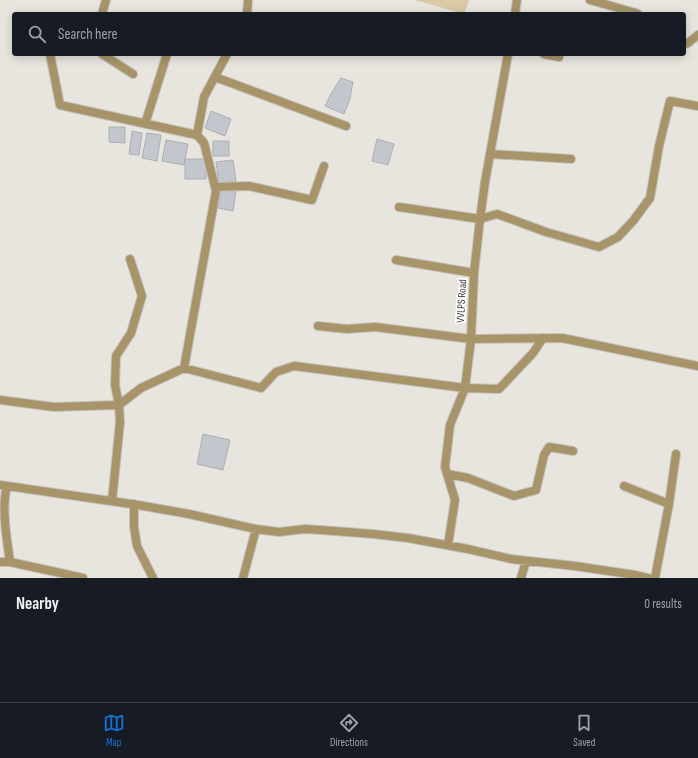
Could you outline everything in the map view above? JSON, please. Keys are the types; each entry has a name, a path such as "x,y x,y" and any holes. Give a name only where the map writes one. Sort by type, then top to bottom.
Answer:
{"street":[{"path":"103,12 106,0"},
{"path":"247,12 248,0"},
{"path":"515,12 517,0"},
{"path":"590,0 636,12"},
{"path":"686,43 698,35"},
{"path":"50,56 60,105 197,135 204,143 216,191 184,368"},
{"path":"105,56 133,74"},
{"path":"145,124 166,56"},
{"path":"197,135 204,97 226,56"},
{"name":"VVLPS Road","path":"448,545 455,500 445,467 450,425 465,388 474,273 480,219 508,56"},
{"path":"554,56 559,57"},
{"path":"215,77 346,126"},
{"path":"399,207 480,219 497,214 546,232 599,247 618,237 633,221 650,198 659,146 670,102 698,106"},
{"path":"490,154 571,159"},
{"path":"215,186 249,186 312,200 324,166"},
{"path":"112,501 120,422 119,405 115,385 116,356 131,333 142,296 130,259"},
{"path":"396,260 474,273"},
{"path":"318,326 346,329 375,327 470,339 562,338 698,366"},
{"path":"0,400 54,407 119,405 141,388 184,368 261,388 276,372 294,366 465,388 499,389 533,353 543,338"},
{"path":"447,474 468,478 514,496 536,490 544,455 549,447 573,451"},
{"path":"655,578 669,504 676,454"},
{"path":"10,562 5,526 6,493 4,486 134,504 189,514 256,529 279,532 305,529 408,538 468,549 511,559 575,566 648,578"},
{"path":"624,486 669,504"},
{"path":"134,504 134,527 138,546 153,578"},
{"path":"243,578 256,529"},
{"path":"521,578 526,561"},
{"path":"0,562 10,562 83,578"}],"shaded area":[{"path":"415,0 469,0 465,12 457,12"}],"building":[{"path":"341,78 353,82 350,99 344,114 325,106"},
{"path":"211,111 231,119 225,136 205,128"},
{"path":"109,127 125,127 125,143 109,142"},
{"path":"132,131 142,133 139,155 129,154"},
{"path":"147,133 161,135 157,161 142,158"},
{"path":"377,139 394,144 388,165 372,161"},
{"path":"166,140 188,144 184,165 162,161"},
{"path":"213,141 229,141 229,156 213,156"},
{"path":"185,159 206,159 206,179 185,179"},
{"path":"233,160 236,181 219,183 216,162"},
{"path":"221,189 236,191 233,211 218,208"},
{"path":"203,434 230,440 223,470 197,464"}]}
